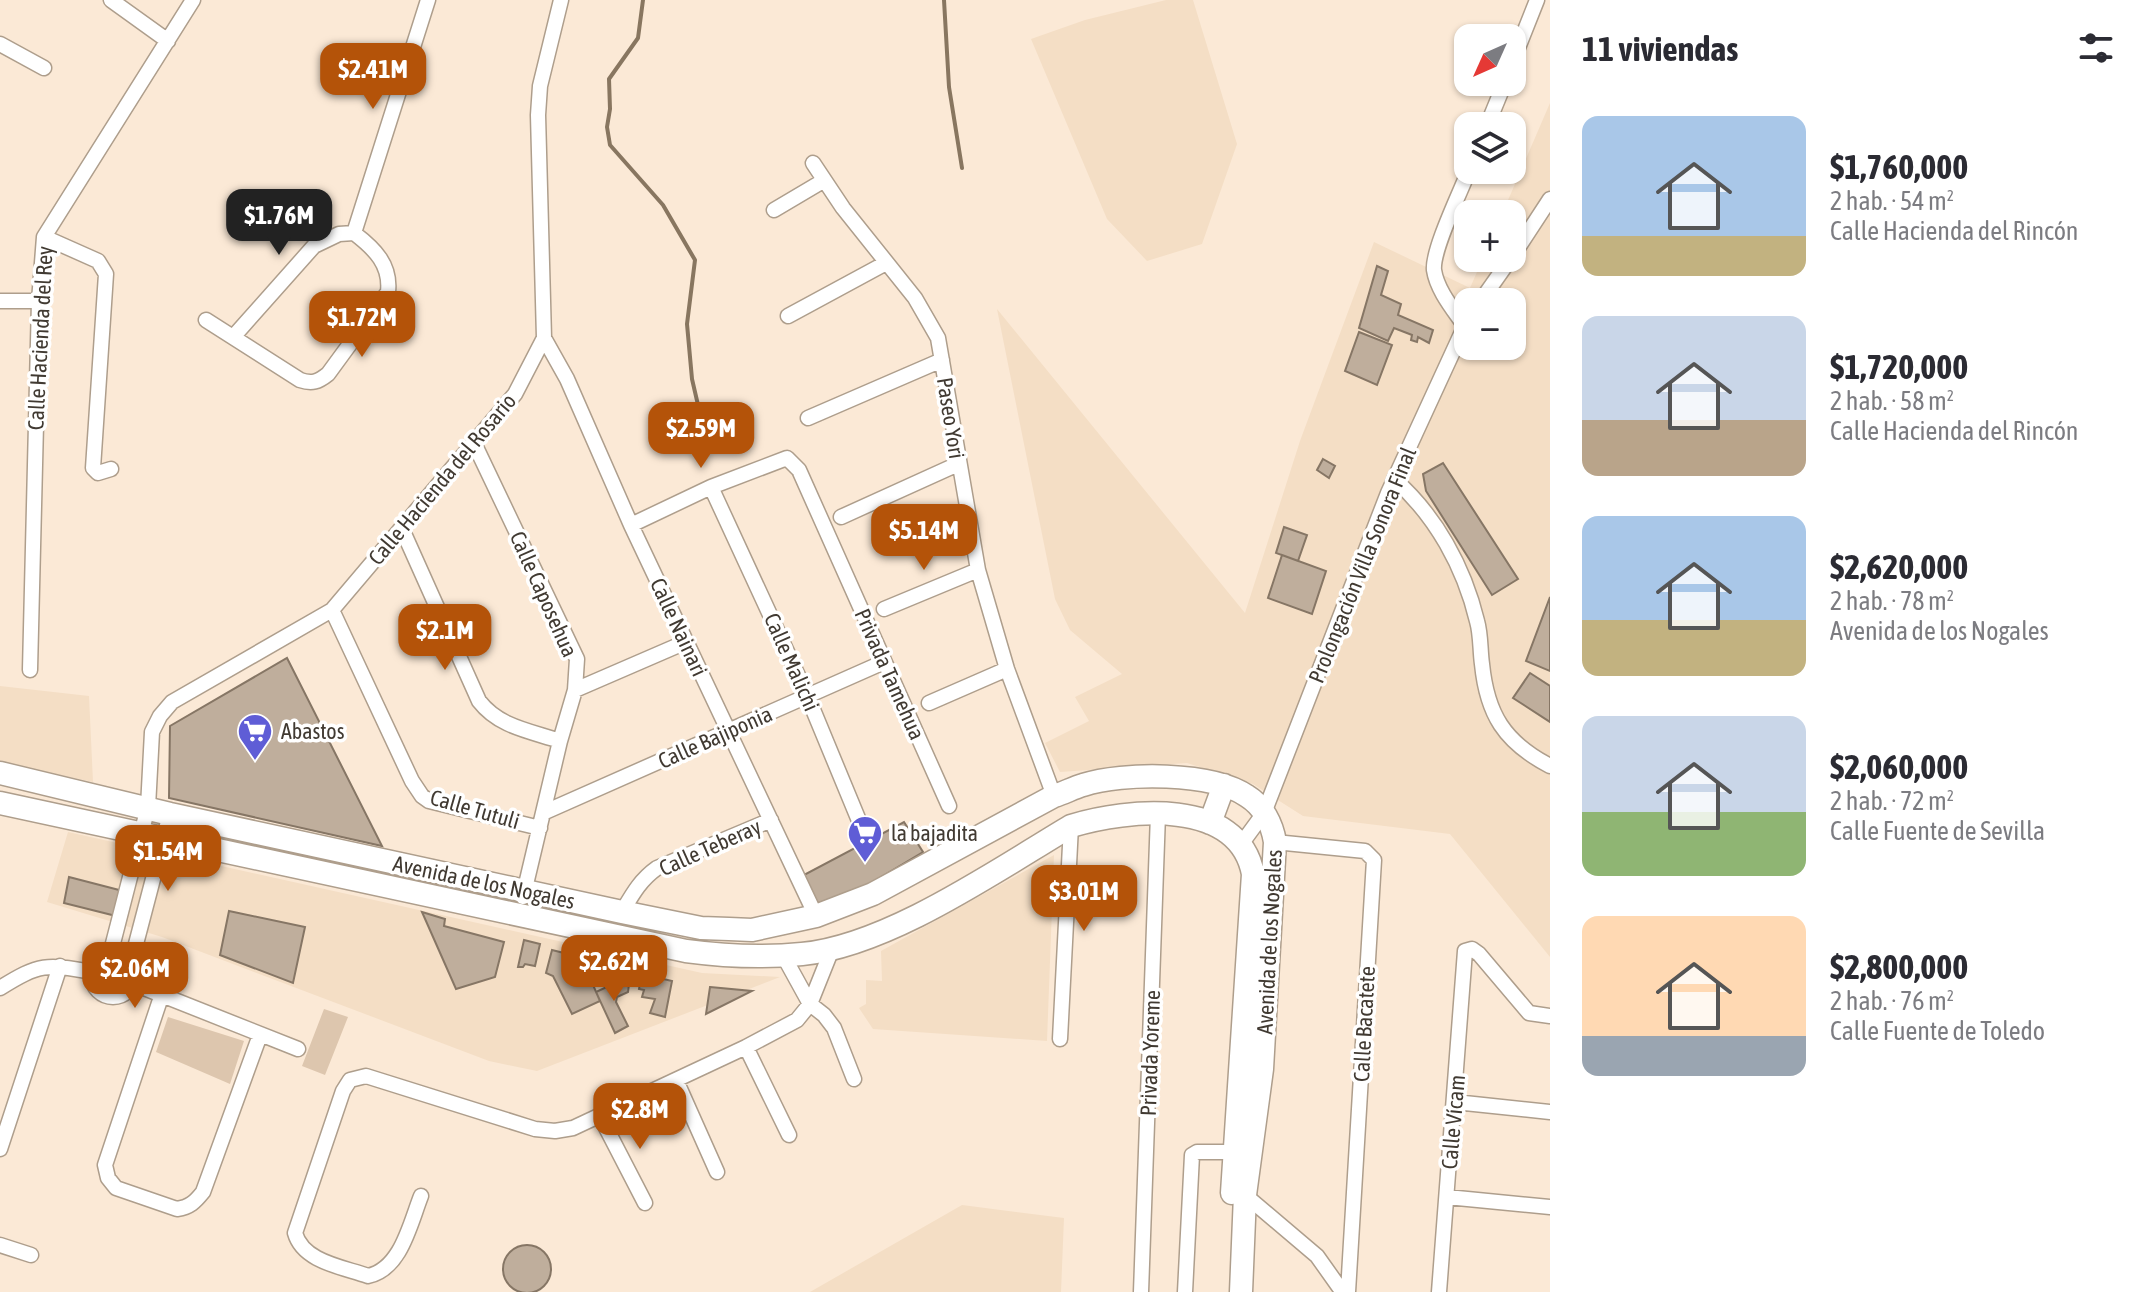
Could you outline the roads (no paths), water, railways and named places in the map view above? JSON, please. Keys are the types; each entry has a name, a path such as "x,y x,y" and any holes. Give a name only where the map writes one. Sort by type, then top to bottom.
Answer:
{"main road":[{"name":"Avenida de los Nogales","path":"0,773 170,814 622,912 701,928 752,930 816,916 901,881 1054,796 1084,785 1113,779 1177,778 1224,785 1246,795 1264,813 1275,842 1262,1069 1245,1195 1241,1292"},
{"path":"1210,823 1224,785"},
{"name":"Avenida de los Nogales","path":"0,803 719,956 783,955 832,949 914,917 1071,826 1118,815 1158,814 1222,827 1242,843 1251,860 1253,889 1233,1152 1227,1292"}],"street":[{"path":"111,0 168,41"},
{"name":"Calle Hacienda del Rey","path":"30,670 39,301 44,237 193,0"},
{"path":"354,233 428,0"},
{"name":"Calle Hacienda del Rosario","path":"152,837 148,807 152,732 160,716 172,702 332,610 515,394 544,338 538,115 540,86 561,0"},
{"path":"1526,28 1537,0"},
{"path":"0,44 44,68"},
{"name":"Paseo Yori","path":"813,163 823,181 929,319 938,338 978,570 1007,669 1054,796"},
{"path":"774,210 823,181"},
{"path":"1454,308 1447,300 1434,267 1464,184"},
{"path":"1526,236 1550,199"},
{"path":"206,320 300,380 310,383 318,381 328,374 388,292 390,279 386,266 354,233 339,234 314,246 234,336"},
{"path":"44,237 98,261 106,274 93,468 98,473 111,469"},
{"path":"788,316 886,263"},
{"path":"0,301 39,301"},
{"name":"Calle Nainari","path":"544,338 567,379 631,525 816,916"},
{"name":"Prolongación Villa Sonora Final","path":"1242,843 1264,813 1394,479 1454,348"},
{"path":"808,418 942,360"},
{"name":"Calle Caposehua","path":"474,443 577,659 575,690 560,741 520,915"},
{"name":"Privada Tamehua","path":"711,487 787,458 799,470 949,806"},
{"path":"841,517 958,464"},
{"path":"1394,479 1415,497 1439,530 1464,579 1478,626 1491,710 1514,742 1550,766"},
{"path":"631,525 711,487"},
{"name":"Calle Malichi","path":"711,487 807,695 867,840"},
{"path":"402,529 479,701 501,722 560,741"},
{"path":"884,609 978,570"},
{"name":"Calle Tutuli","path":"332,610 412,781 422,796 442,805 540,828"},
{"path":"575,690 686,642"},
{"name":"Calle Bajiponia","path":"545,812 884,662"},
{"path":"929,703 1007,669"},
{"path":"110,955 152,837 170,814"},
{"name":"Privada Yoreme","path":"1141,1292 1158,814"},
{"name":"Calle Teberay","path":"622,912 636,888 657,868 771,820"},
{"path":"1060,1039 1071,826"},
{"path":"131,963 121,956 110,955 95,964 92,982 107,997 118,998 134,984 135,973 131,963 152,837"},
{"name":"Calle Bacatete","path":"1275,842 1365,851 1374,860 1348,1292"},
{"path":"421,1196 393,1263 376,1274 368,1276 310,1255 298,1241 295,1233 343,1091 350,1080 366,1076 535,1129 555,1131 573,1128 797,1020 810,1004 832,949"},
{"name":"Calle Vícam","path":"1439,1292 1465,951 1470,949 1479,954 1529,1013 1550,1016"},
{"path":"783,955 810,1004 834,1028 854,1079"},
{"path":"0,988 27,971 44,966 92,972"},
{"path":"0,1149 4,1126 60,966"},
{"path":"134,984 298,1049"},
{"path":"161,997 105,1165 108,1178 116,1188 177,1209 187,1208 196,1201 203,1192 260,1035"},
{"path":"746,1047 789,1135"},
{"path":"676,1080 717,1172"},
{"path":"1455,1102 1550,1112"},
{"path":"600,1116 645,1203"},
{"path":"1185,1292 1191,1158 1197,1152 1233,1152"},
{"path":"1245,1195 1317,1256 1339,1287 1348,1292"},
{"path":"1447,1197 1550,1207"},
{"path":"0,1245 31,1255"}],"waterway":[{"path":"643,0 638,38 609,79 607,127 610,145 663,205 695,260 687,324 692,379 707,444"},
{"path":"944,0 949,87 962,168"}],"place":[{"name":"Abastos","path":"255,762"},
{"name":"la bajadita","path":"865,864"}]}
